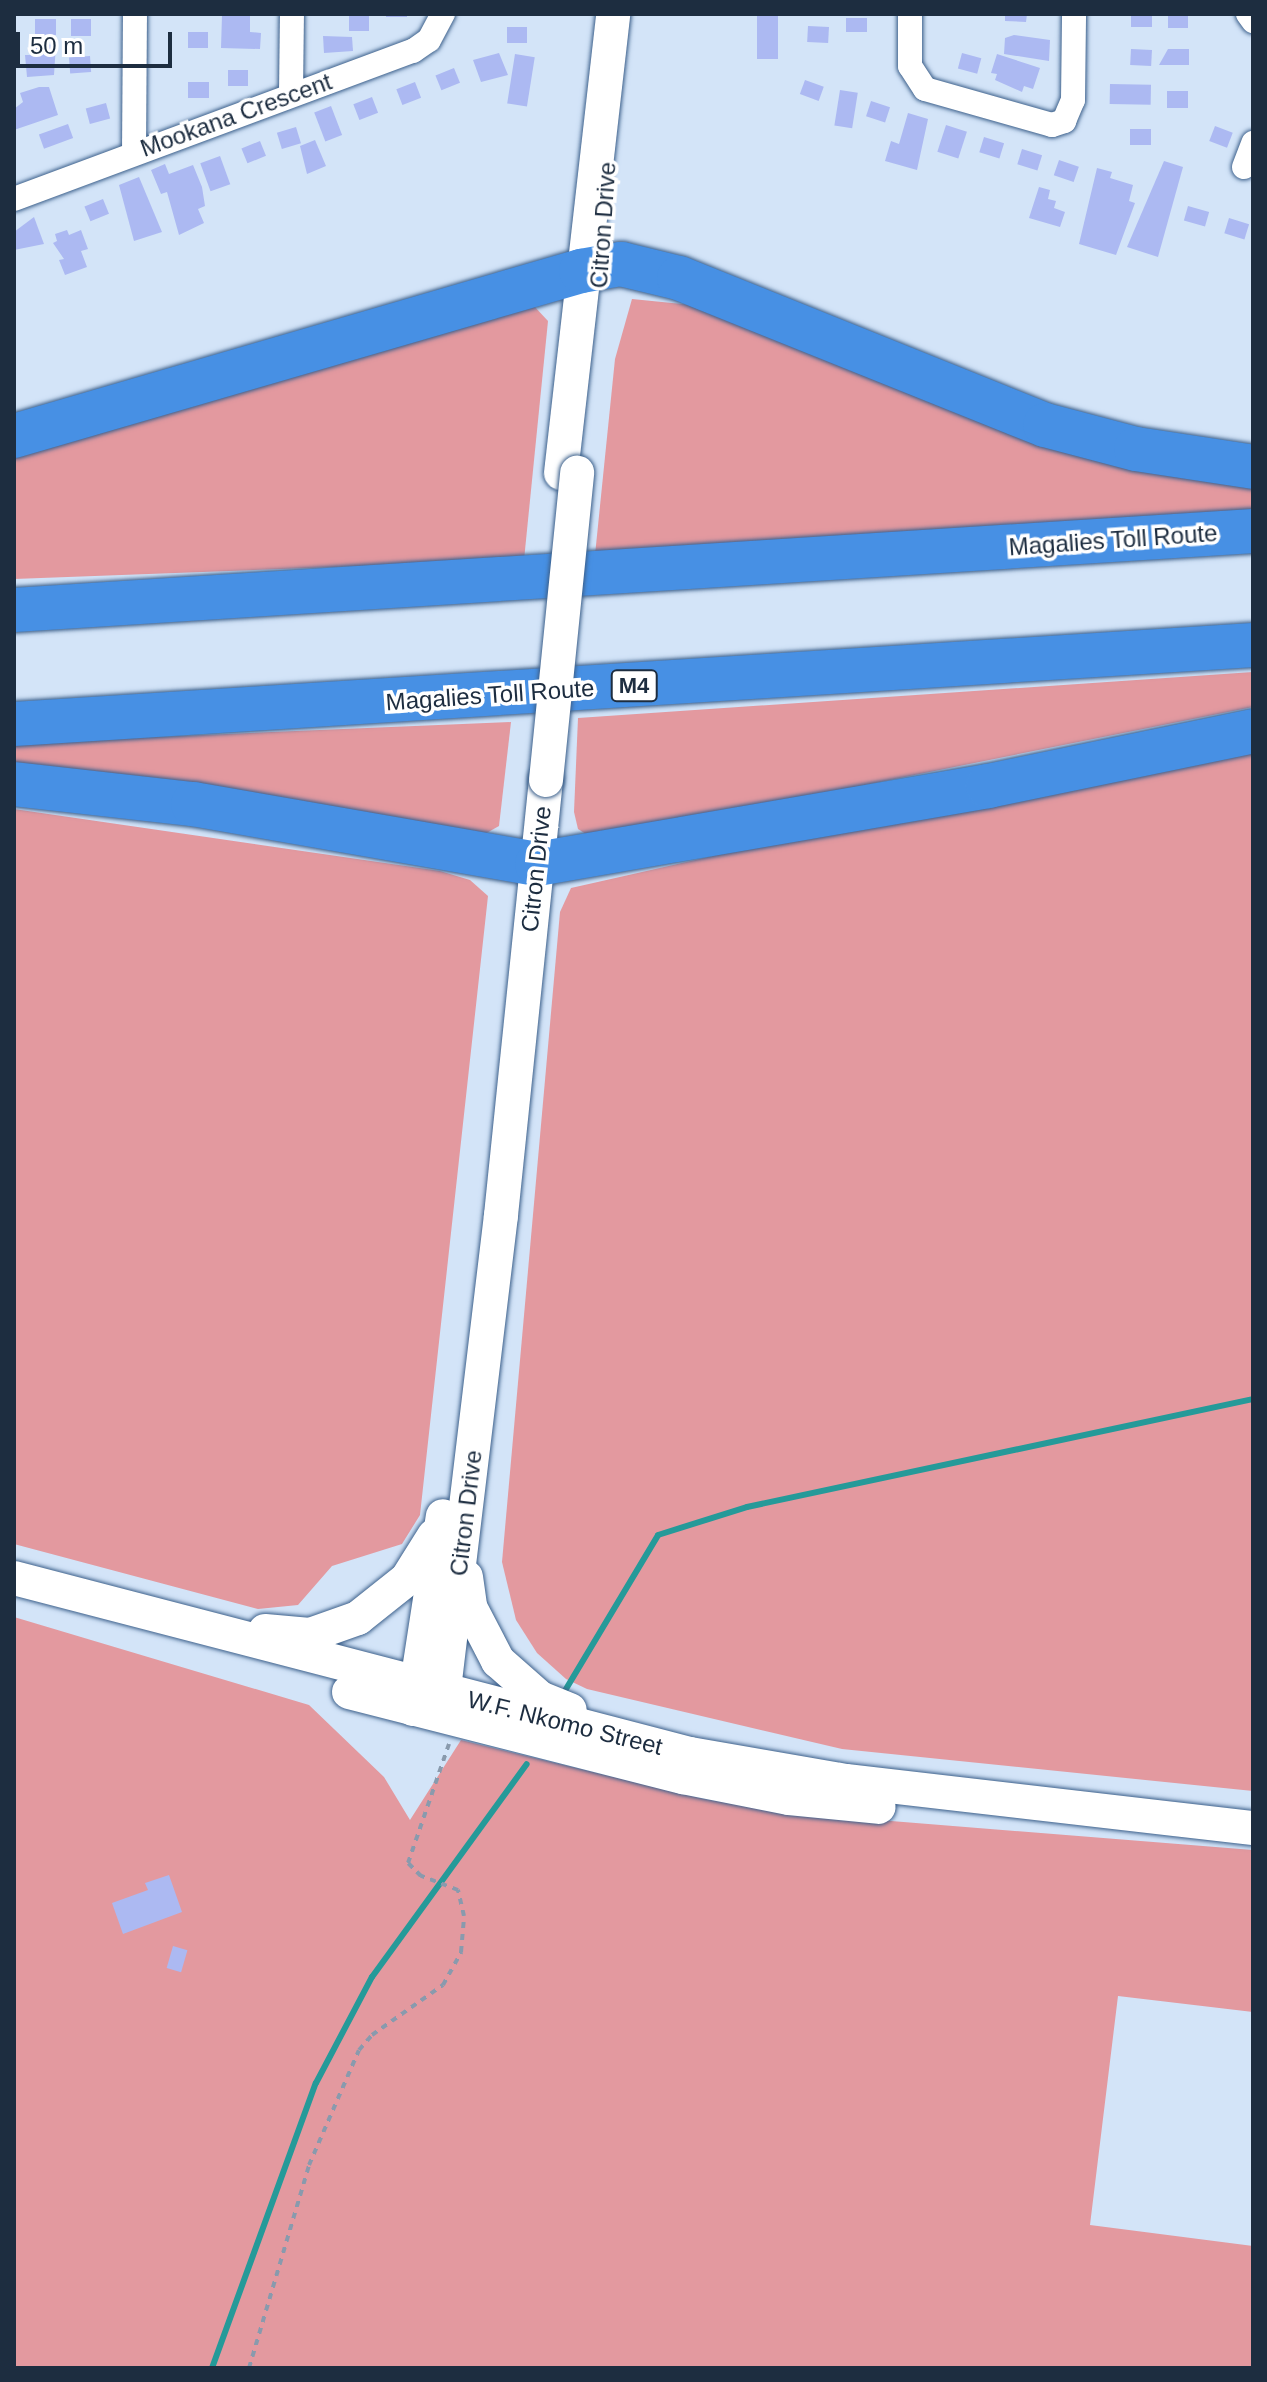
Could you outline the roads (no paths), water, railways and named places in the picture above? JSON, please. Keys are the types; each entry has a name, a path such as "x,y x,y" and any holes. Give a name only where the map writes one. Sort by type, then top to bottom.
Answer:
{"highway":[{"path":"14,436 592,268 641,265 1045,425 1136,449 1253,467"},
{"name":"Magalies Toll Route","path":"14,610 1253,531"},
{"name":"Magalies Toll Route","path":"14,724 1253,645"},
{"path":"14,784 208,806 529,863 988,786 1253,731"}],"main road":[{"name":"Citron Drive","path":"434,1706 529,863 592,268 613,17"},
{"path":"14,1577 277,1633 310,1635 358,1618 407,1579 456,1510"},
{"path":"456,1510 470,1607 498,1661 518,1682 540,1698 583,1714 793,1774"},
{"name":"W.F. Nkomo Street","path":"14,1577 434,1706 613,1736 793,1774 1253,1828"},
{"name":"W.F. Nkomo Street","path":"14,1597 789,1798 1064,1819 1126,1815"}],"street":[{"path":"134,153 135,14"},
{"path":"291,93 292,14"},
{"name":"Mookana Crescent","path":"14,199 291,93 413,51 429,40 443,14"},
{"path":"910,14 910,66 925,89 1052,125 1064,121 1073,100 1074,14"},
{"path":"1248,14 1253,21"},
{"path":"1244,167 1253,143"}],"waterway":[{"path":"566,1689 658,1535 747,1507 1253,1399"},
{"path":"212,2368 316,2083 372,1977 527,1764"}]}
